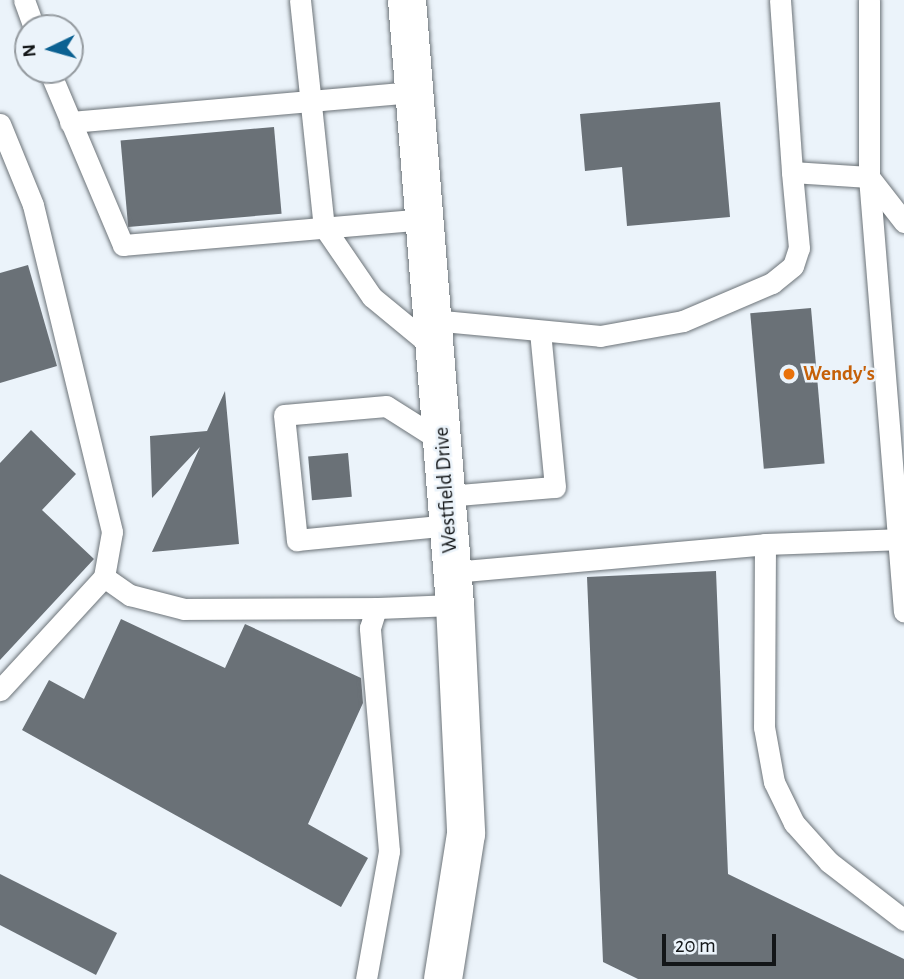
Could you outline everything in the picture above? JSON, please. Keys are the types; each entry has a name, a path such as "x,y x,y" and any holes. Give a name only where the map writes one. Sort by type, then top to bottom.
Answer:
{"street":[{"name":"Westfield Drive","path":"407,0 454,588 466,834 443,979"}],"lane":[{"path":"300,0 324,227 372,297 434,335 540,332 600,336 657,328 785,274 799,248 780,0"},
{"path":"869,0 869,177 901,539 904,612"},
{"path":"55,84 123,245 424,219"},
{"path":"70,122 414,92"},
{"path":"0,124 33,205 92,426 112,531 104,577 0,690"},
{"path":"792,172 869,177 904,222"},
{"path":"443,442 386,406 284,415 297,540 555,487 540,332"},
{"path":"104,577 130,595 184,610 376,608 454,588 765,544 901,539"},
{"path":"765,544 764,727 774,782 793,823 829,862 904,920"},
{"path":"366,979 389,851 370,628 376,608"}],"building":[{"path":"720,102 730,217 627,226 622,167 585,171 580,114"},
{"path":"274,127 282,214 128,227 121,140"},
{"path":"28,265 57,366 0,383 0,273"},
{"path":"811,308 825,463 764,469 750,313"},
{"path":"225,391 239,544 152,552 200,447 152,498 150,436 207,431"},
{"path":"31,430 76,474 42,510 94,559 0,660 0,463"},
{"path":"348,453 352,497 312,500 308,456"},
{"path":"716,571 728,874 904,959 904,979 638,979 603,962 587,577"},
{"path":"121,619 225,668 245,624 361,678 363,703 308,824 368,858 341,907 22,730 49,680 84,699"},
{"path":"0,874 117,933 96,975 0,925"}],"place":[{"name":"Wendy's","path":"789,374"}]}
